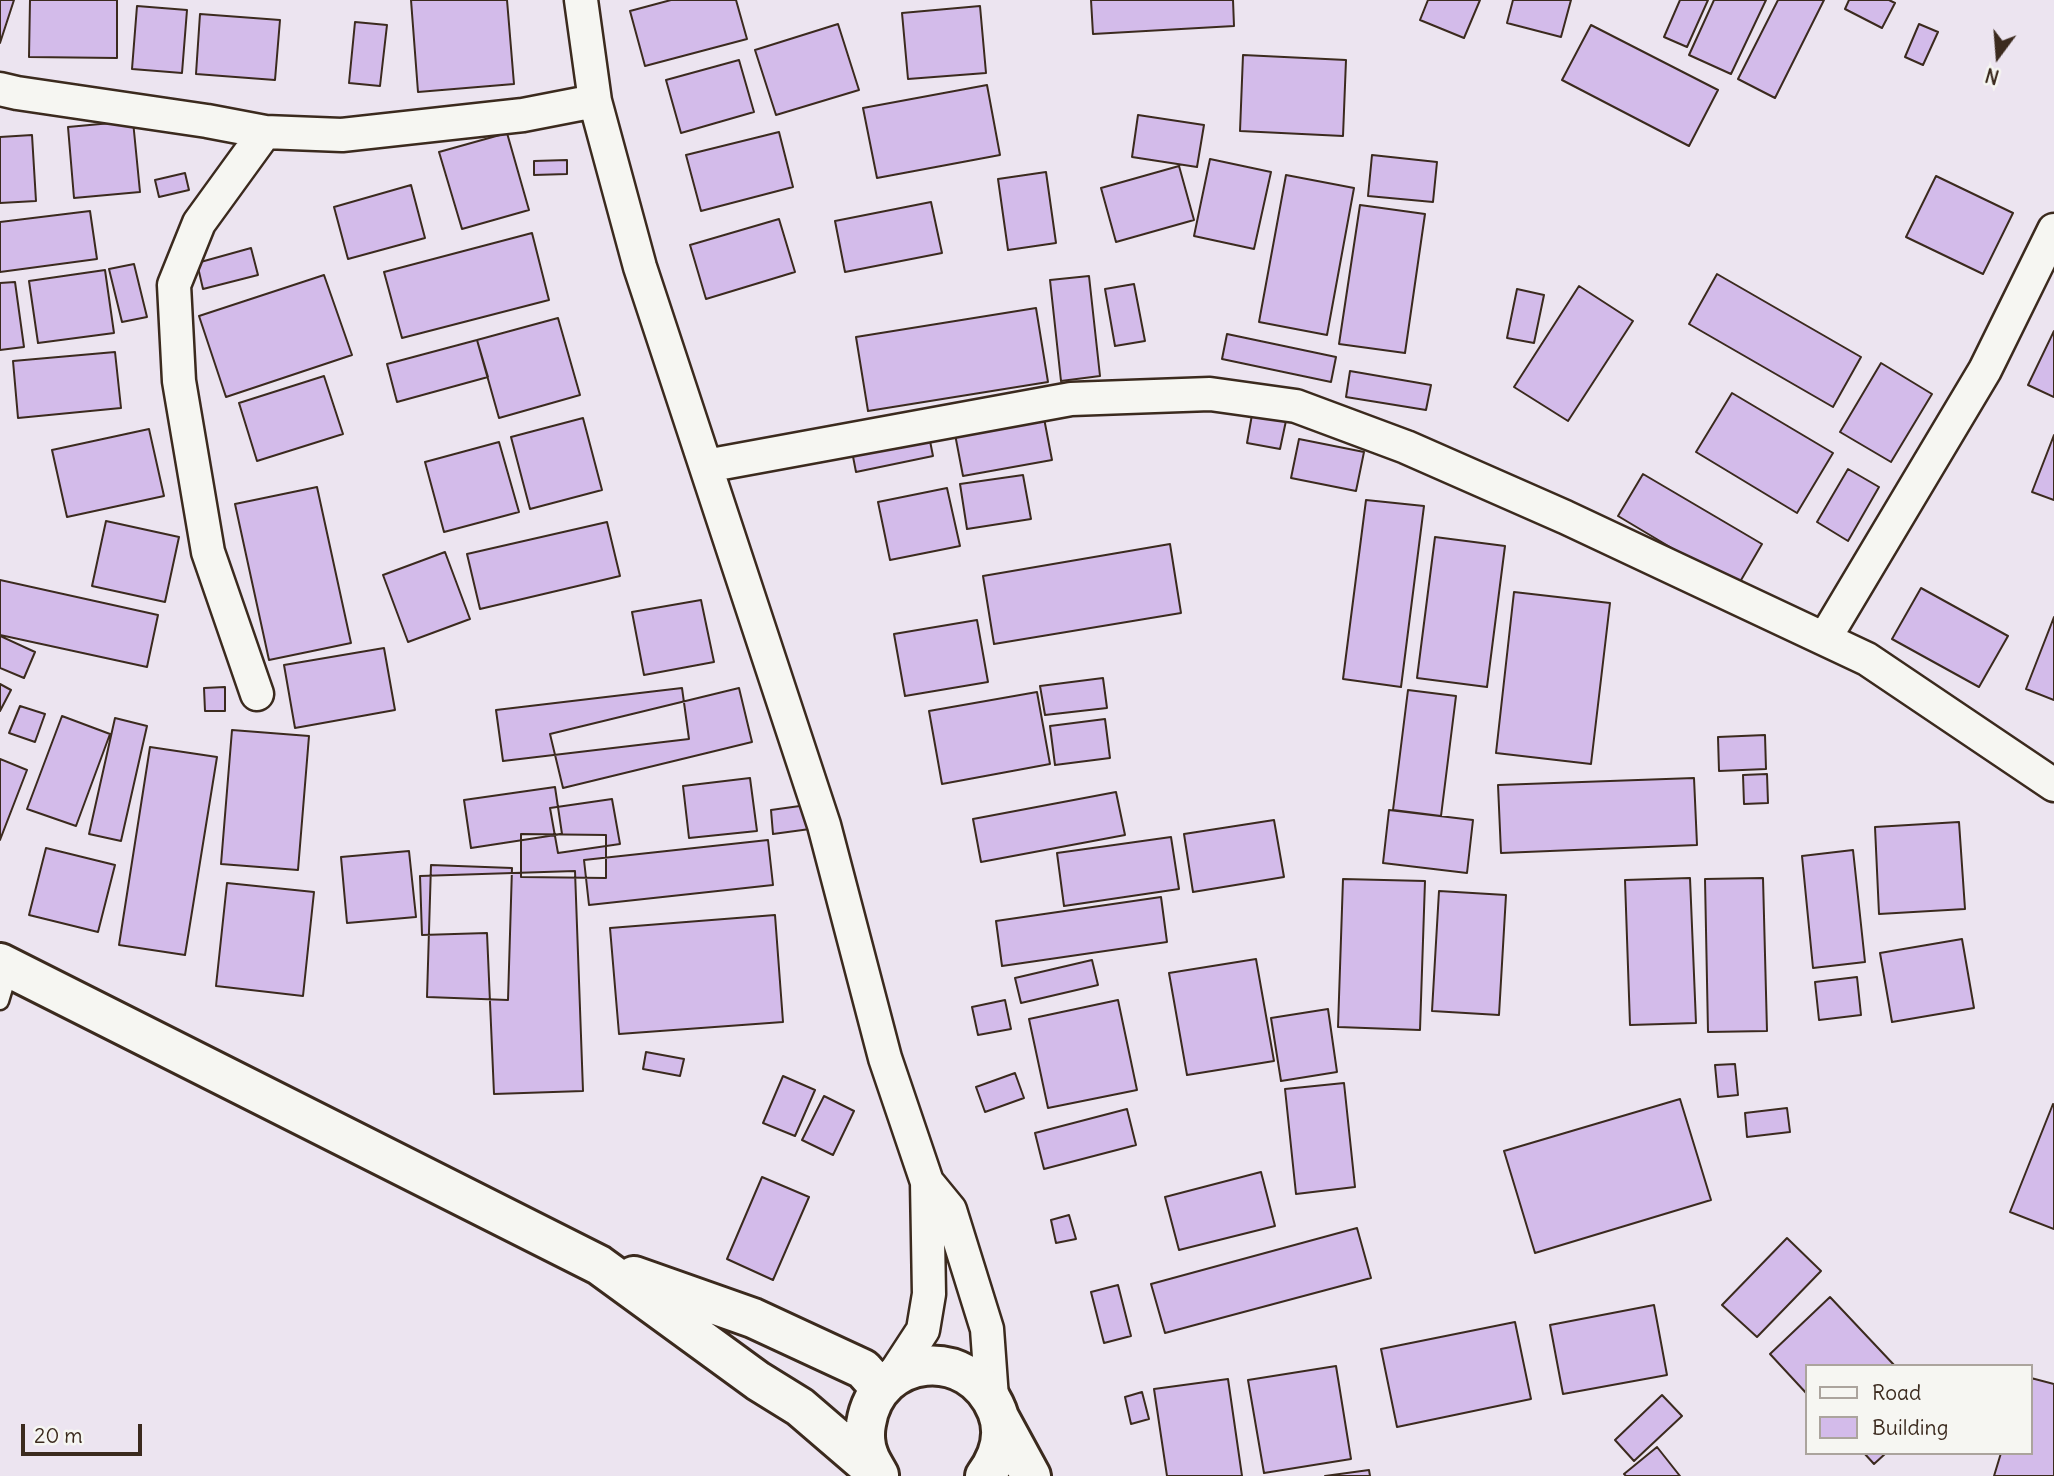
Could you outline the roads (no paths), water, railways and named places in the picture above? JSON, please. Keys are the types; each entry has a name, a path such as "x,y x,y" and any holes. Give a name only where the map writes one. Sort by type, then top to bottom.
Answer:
{"street":[{"path":"581,0 595,101 640,267 824,825 886,1058 927,1182 929,1294 923,1330 868,1409 865,1431 868,1454 880,1475"},
{"path":"0,89 265,132 342,135 523,115 595,101"},
{"path":"257,694 208,552 179,381 174,285 199,223 265,132"},
{"path":"1825,638 1985,370 2054,230"},
{"path":"706,466 1071,399 1210,394 1296,406 1406,447 1566,517 1825,638 1867,659 2054,785"},
{"path":"3,977 599,1265 753,1318 863,1370 886,1384"},
{"path":"927,1182 950,1210 986,1329 1001,1441 995,1463 985,1476"},
{"path":"599,1265 758,1381 800,1407 880,1475"},
{"path":"886,1384 911,1368 934,1365 957,1369 977,1381 996,1408 1031,1476"}]}
